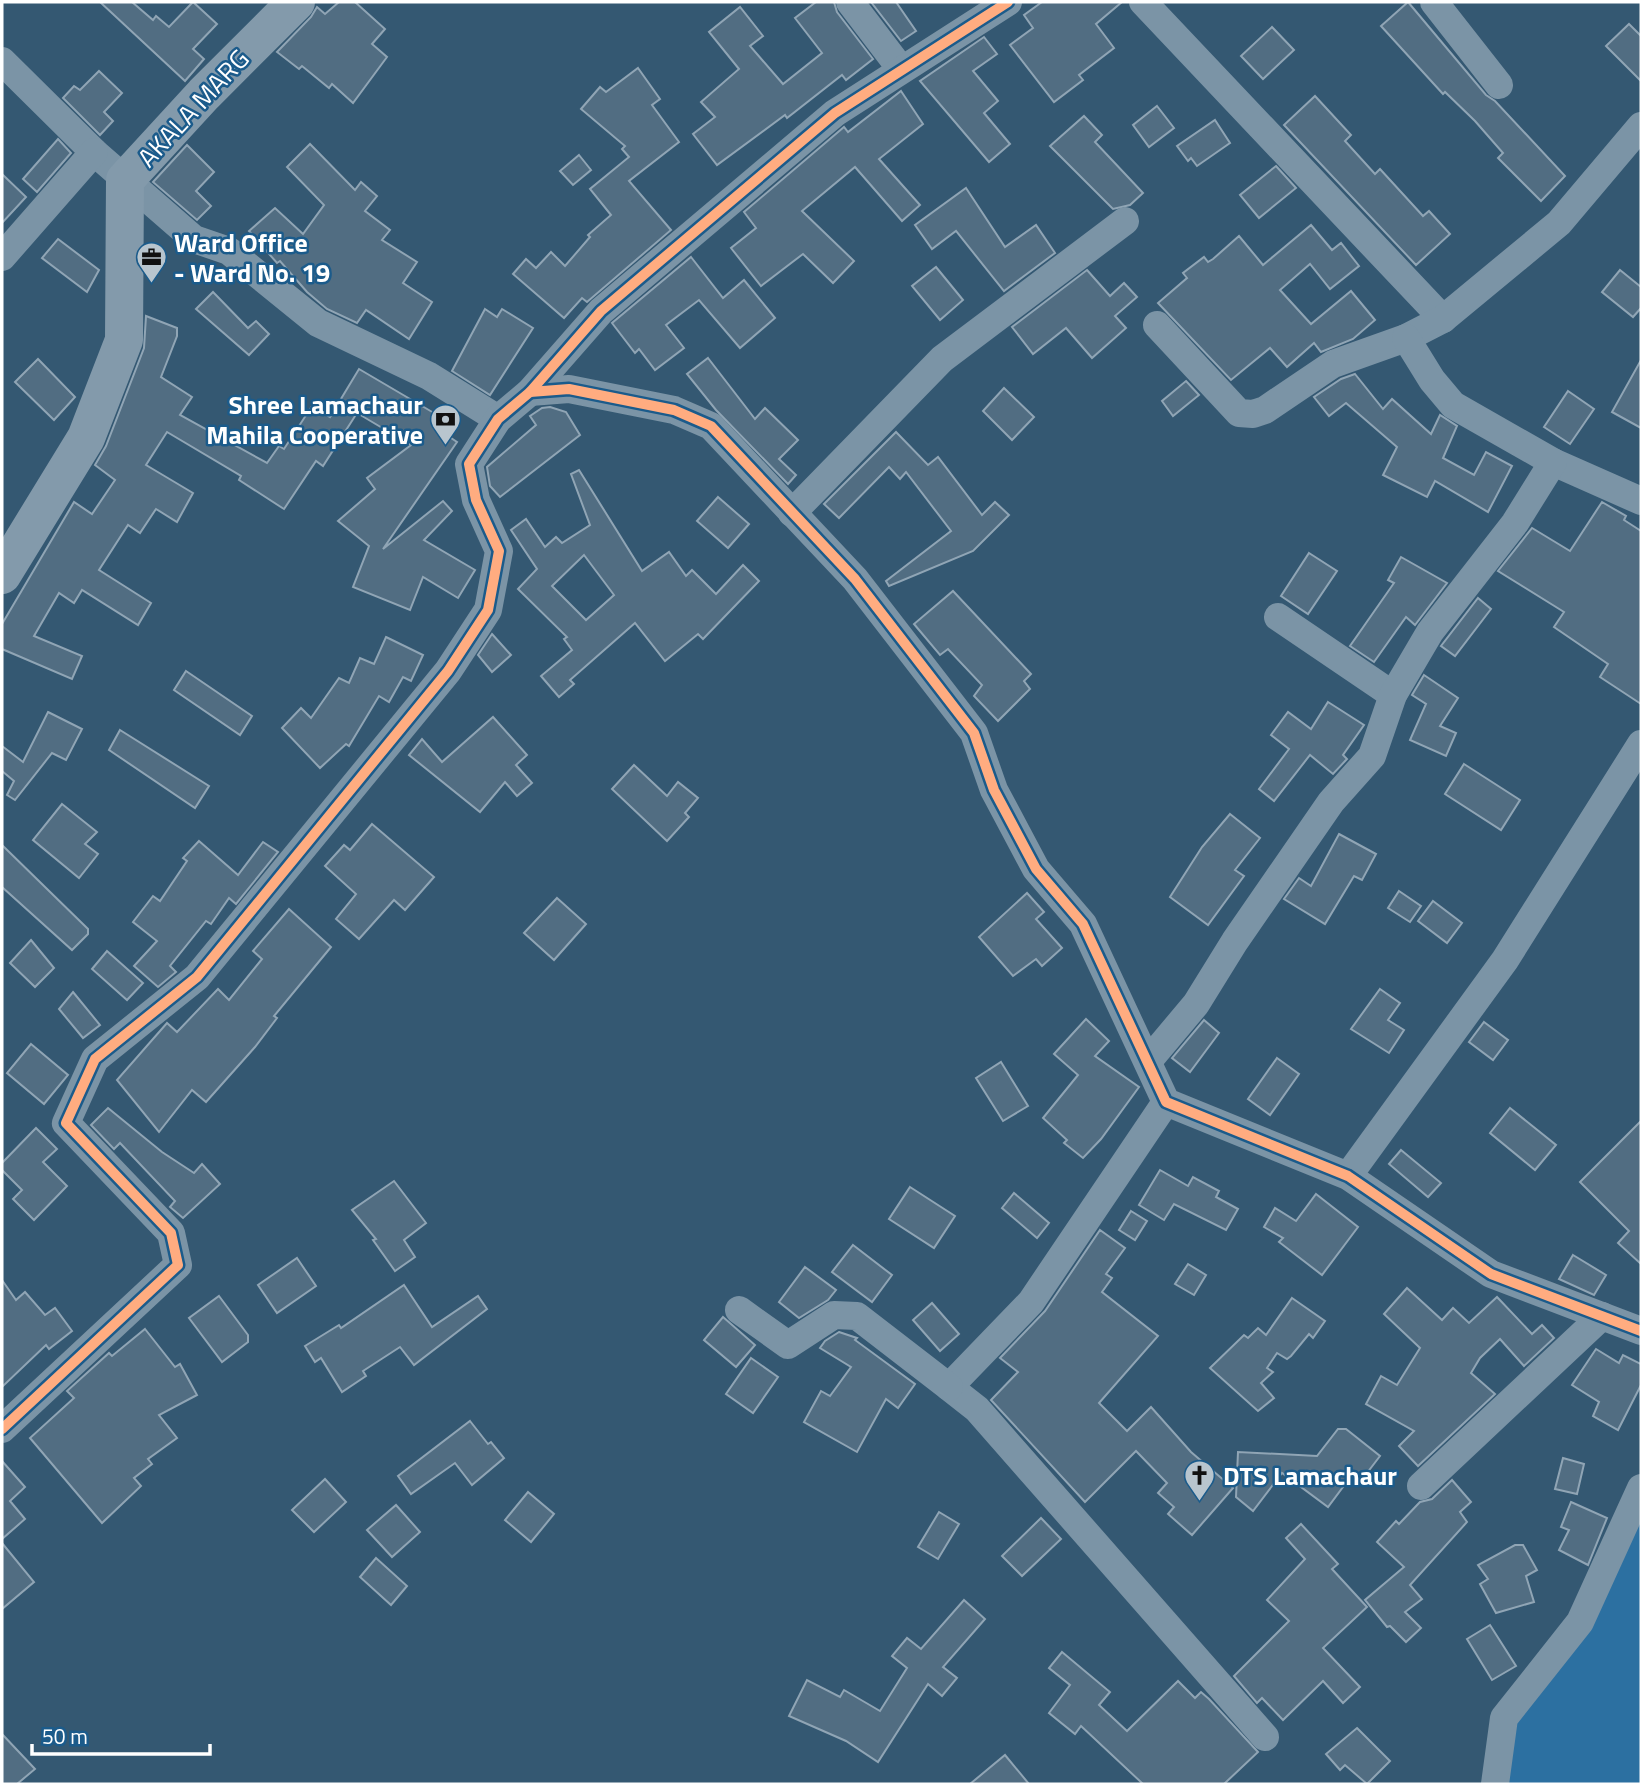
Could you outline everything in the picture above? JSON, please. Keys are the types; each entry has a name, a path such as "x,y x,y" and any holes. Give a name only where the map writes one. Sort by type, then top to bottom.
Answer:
{"main road":[{"name":"AKALA MARG","path":"2,575 86,438 124,340 125,180 204,94 296,2"}],"street":[{"path":"850,2 901,69"},
{"path":"2,1429 178,1265 171,1233 66,1123 95,1059 197,977 449,671 488,610 499,551 476,500 470,464 498,419 530,392 601,311 835,113 1008,2"},
{"path":"1143,2 1443,319"},
{"path":"1434,2 1499,85"},
{"path":"2,61 94,152 194,239 229,251 318,323 429,376 498,419"},
{"path":"1157,325 1239,412 1253,414 1265,410 1333,364 1406,338 1443,319 1559,223 1641,126"},
{"path":"2,257 94,152"},
{"path":"792,513 942,359 1125,221"},
{"path":"1406,338 1432,380 1453,405 1553,462 1641,501"},
{"path":"530,392 569,389 674,410 711,426 855,579 974,733 994,790 1036,869 1083,924 1149,1060 1166,1102 1348,1176 1491,1274 1641,1331"},
{"path":"1149,1060 1196,1004 1235,941 1331,802 1372,756 1393,695 1430,632 1515,523 1553,462"},
{"path":"1278,617 1393,695"},
{"path":"1348,1176 1505,960 1641,744"},
{"path":"949,1387 1031,1301 1166,1102"},
{"path":"739,1310 788,1345 834,1315 857,1316 977,1409 1265,1737"},
{"path":"1420,1486 1602,1316"},
{"path":"1496,1784 1504,1718 1580,1622 1641,1488"}],"shaded area":[{"path":"1641,1507 1641,1784 1503,1784 1513,1721"}],"building":[{"path":"100,2 132,2 153,20 156,16 169,27 193,2 217,24 193,49 204,59 185,81"},
{"path":"339,2 355,2 385,29 372,44 387,57 353,103 332,84 329,88 302,66 299,69 277,52 311,17 317,7 325,14"},
{"path":"816,2 834,2 837,12 873,59 846,80 842,75 787,118 785,115 717,165 693,134 715,117 701,102 739,69 709,32 740,7 763,36 750,46 783,84 822,53 795,18"},
{"path":"871,2 896,2 916,31 901,41"},
{"path":"1042,2 1122,2 1096,24 1114,48 1079,75 1083,80 1054,102 1010,45 1033,28 1024,15"},
{"path":"1408,2 1486,95 1495,101 1565,176 1541,201 1498,158 1503,153 1475,121 1445,92 1443,94 1381,26"},
{"path":"1629,24 1641,36 1641,81 1606,46"},
{"path":"1272,27 1294,50 1263,79 1241,56"},
{"path":"984,37 997,54 973,71 998,101 984,113 1010,144 989,162 920,81"},
{"path":"638,68 660,99 652,105 679,142 629,181 671,230 587,302 582,298 564,318 513,274 526,259 536,268 551,252 565,266 590,237 588,235 611,215 590,189 629,157 622,149 625,146 581,109 600,87 606,92"},
{"path":"99,71 122,93 104,112 113,121 100,135 63,98 74,86 80,90"},
{"path":"901,91 923,124 879,159 920,205 902,221 855,167 802,211 854,261 833,283 803,254 761,286 731,248 756,228 744,212 844,127 848,132"},
{"path":"1315,96 1351,135 1345,141 1375,174 1380,169 1423,216 1429,211 1450,234 1416,265 1284,125"},
{"path":"1157,106 1174,128 1149,147 1133,125"},
{"path":"1084,116 1102,135 1095,142 1143,193 1130,205 1113,209 1050,146"},
{"path":"1215,120 1230,143 1197,166 1191,158 1188,161 1177,146"},
{"path":"58,139 71,153 37,192 23,179"},
{"path":"310,144 355,190 361,182 377,196 365,211 390,230 382,240 417,262 403,283 432,302 409,339 366,310 357,323 327,309 307,292 280,261 277,263 249,231 275,208 303,234 324,205 287,167"},
{"path":"187,145 214,172 196,191 211,206 197,220 153,182"},
{"path":"579,155 591,170 573,185 560,171"},
{"path":"1276,166 1296,188 1259,218 1240,195"},
{"path":"2,174 26,197 2,223"},
{"path":"966,188 1005,247 1036,225 1055,253 1004,291 956,231 932,249 915,225"},
{"path":"1311,225 1332,250 1341,243 1359,266 1330,289 1310,264 1280,290 1311,324 1351,291 1375,320 1353,339 1321,352 1314,343 1287,367 1270,348 1231,380 1158,303 1187,278 1183,273 1204,257 1208,262 1213,259 1239,236 1263,265"},
{"path":"58,239 99,270 87,292 42,258"},
{"path":"691,257 723,298 744,280 775,318 740,348 699,300 666,325 684,348 655,370 639,349 635,353 612,323"},
{"path":"936,267 963,300 940,320 912,286"},
{"path":"1087,270 1110,296 1124,283 1137,297 1115,316 1126,328 1092,358 1066,328 1033,354 1012,327"},
{"path":"1620,270 1641,287 1641,308 1633,317 1602,292"},
{"path":"213,292 248,328 256,321 269,334 249,355 196,309"},
{"path":"485,309 497,317 502,309 533,328 490,395 452,371"},
{"path":"146,316 177,328 177,336 161,377 192,397 180,415 267,463 279,446 284,449 312,406 330,417 359,369 439,416 433,426 457,442 383,549 443,501 452,511 424,540 475,570 458,598 423,577 410,610 353,587 369,546 338,521 375,489 367,478 411,445 357,413 323,466 316,461 284,509 239,480 241,476 167,432 146,465 193,493 177,522 156,509 140,533 128,525 99,570 151,603 138,625 82,590 74,603 59,593 34,636 82,656 72,679 2,649 2,624 74,502 92,514 115,480 95,465 106,446 144,348"},
{"path":"708,358 755,419 765,408 798,440 779,459 796,475 788,484 716,410 687,374"},
{"path":"38,359 75,397 54,420 15,382"},
{"path":"1641,360 1641,428 1612,412"},
{"path":"1355,374 1383,409 1392,399 1431,434 1440,415 1457,426 1443,458 1474,475 1486,452 1512,466 1488,512 1435,481 1427,497 1383,475 1397,447 1346,403 1329,416 1314,397 1341,379"},
{"path":"1186,381 1199,395 1173,416 1162,401"},
{"path":"1004,388 1034,417 1012,440 983,411"},
{"path":"1568,391 1594,409 1570,444 1544,427"},
{"path":"550,407 566,412 580,435 500,497 490,486 487,467 536,425 530,416 542,408"},
{"path":"896,432 928,465 938,457 982,515 995,502 1009,515 973,551 889,586 886,581 951,531 906,472 900,479 889,467 839,518 824,504"},
{"path":"579,470 642,571 669,552 686,576 692,570 716,594 743,565 759,581 703,639 698,634 665,661 635,623 570,680 574,684 559,697 541,676 572,650 564,639 567,637 518,589 537,569 511,530 526,519 545,547 556,537 562,543 590,525 571,474","holes":["584,555 614,595 586,620 552,586"]},
{"path":"718,497 749,524 728,548 697,521"},
{"path":"1602,502 1626,516 1624,520 1641,531 1641,704 1600,677 1608,664 1554,627 1564,612 1498,571 1532,528 1570,551"},
{"path":"1309,553 1337,571 1308,614 1281,596"},
{"path":"1401,557 1447,583 1415,625 1406,617 1374,662 1350,646 1394,583 1388,580"},
{"path":"953,591 1031,674 1024,681 1030,689 998,721 974,696 982,685 948,649 940,655 914,624"},
{"path":"1478,598 1491,609 1455,656 1441,646"},
{"path":"492,634 511,655 492,672 478,655"},
{"path":"386,637 423,655 411,681 403,677 389,702 379,696 349,746 346,744 320,768 282,728 301,708 311,718 339,678 349,683 360,658 374,664"},
{"path":"186,671 252,716 240,735 174,690"},
{"path":"1424,675 1458,698 1440,726 1456,733 1446,756 1410,740 1426,704 1412,695"},
{"path":"1328,702 1364,725 1343,755 1347,759 1333,774 1310,755 1274,801 1259,789 1289,749 1271,735 1288,712 1311,729"},
{"path":"48,712 82,729 66,760 52,753 15,800 7,795 14,781 2,771 2,746 23,762"},
{"path":"493,717 527,755 516,765 532,783 517,796 505,782 480,812 409,755 422,739 442,762"},
{"path":"120,730 209,786 195,808 109,750"},
{"path":"1464,764 1520,800 1501,830 1445,794"},
{"path":"634,765 667,796 678,782 698,798 685,813 689,817 667,841 612,789"},
{"path":"62,804 97,832 85,844 98,854 79,878 33,840"},
{"path":"1230,814 1260,838 1235,870 1244,876 1208,925 1170,897 1202,847"},
{"path":"372,824 434,877 405,910 394,900 359,939 336,919 356,894 325,866 344,845 350,850"},
{"path":"1339,834 1376,854 1362,880 1354,876 1325,924 1284,899 1299,878 1311,886"},
{"path":"199,841 238,875 263,842 278,852 236,904 229,898 211,924 206,921 170,966 176,972 158,987 134,966 157,941 133,922 153,896 160,901 187,861 183,858"},
{"path":"2,845 88,929 88,934 72,950 2,887"},
{"path":"1399,891 1421,906 1410,922 1388,908"},
{"path":"1027,893 1044,912 1036,919 1062,948 1042,966 1036,959 1013,976 979,937"},
{"path":"557,898 586,924 554,960 524,933"},
{"path":"1433,901 1462,923 1447,943 1418,921"},
{"path":"289,909 331,947 274,1016 277,1018 255,1047 206,1102 192,1090 159,1132 117,1080 167,1023 177,1032 218,989 229,1000 262,959 253,951"},
{"path":"31,940 54,968 35,987 10,963"},
{"path":"107,951 143,983 127,1000 92,969"},
{"path":"1380,989 1400,1003 1388,1020 1404,1030 1389,1053 1351,1029"},
{"path":"73,992 100,1025 83,1038 59,1009"},
{"path":"1086,1019 1109,1041 1095,1056 1139,1087 1101,1139 1083,1158 1064,1143 1067,1140 1043,1118 1078,1075 1054,1054"},
{"path":"1204,1020 1219,1033 1190,1072 1172,1058"},
{"path":"1484,1022 1508,1040 1493,1060 1469,1042"},
{"path":"31,1044 68,1075 44,1104 7,1073"},
{"path":"1277,1058 1299,1074 1270,1115 1248,1099"},
{"path":"1001,1062 1028,1106 1003,1121 976,1078"},
{"path":"108,1108 162,1152 194,1173 202,1164 220,1184 183,1218 170,1207 175,1201 120,1143 114,1149 91,1125"},
{"path":"1510,1108 1556,1145 1535,1170 1490,1133"},
{"path":"1641,1121 1641,1264 1618,1243 1629,1231 1580,1182"},
{"path":"36,1128 57,1149 43,1162 67,1186 34,1220 13,1199 22,1190 2,1170 2,1163"},
{"path":"1401,1150 1441,1183 1428,1197 1389,1164"},
{"path":"1160,1170 1188,1186 1193,1177 1219,1191 1216,1197 1238,1209 1226,1230 1174,1204 1164,1220 1139,1205"},
{"path":"394,1181 426,1223 404,1240 415,1257 395,1271 373,1240 376,1239 352,1210"},
{"path":"910,1187 955,1216 934,1248 889,1219"},
{"path":"1014,1193 1049,1223 1037,1238 1002,1208"},
{"path":"1316,1194 1358,1227 1322,1275 1279,1242 1283,1238 1264,1227 1275,1208 1296,1221"},
{"path":"1131,1211 1147,1221 1135,1240 1119,1230"},
{"path":"1100,1230 1125,1248 1106,1274 1112,1278 1102,1292 1158,1336 1099,1403 1127,1431 1151,1407 1191,1452 1233,1488 1192,1535 1168,1514 1174,1507 1158,1493 1167,1483 1136,1451 1085,1502 991,1400 1018,1372 1000,1358 1045,1311"},
{"path":"853,1245 892,1275 872,1302 832,1272"},
{"path":"1573,1255 1606,1275 1594,1295 1559,1279"},
{"path":"297,1258 316,1286 277,1313 258,1285"},
{"path":"1188,1264 1206,1275 1194,1295 1175,1284"},
{"path":"805,1267 836,1290 828,1300 799,1318 779,1302"},
{"path":"2,1280 16,1300 25,1292 45,1315 55,1308 72,1331 49,1349 46,1345 2,1387"},
{"path":"404,1285 432,1327 478,1296 487,1309 414,1365 400,1347 363,1371 366,1376 342,1392 321,1358 315,1362 305,1346 339,1325 341,1328"},
{"path":"1407,1288 1442,1320 1453,1308 1469,1323 1497,1297 1532,1334 1542,1325 1554,1338 1524,1366 1500,1339 1480,1358 1471,1373 1495,1394 1418,1466 1399,1446 1414,1431 1366,1404 1381,1376 1397,1385 1420,1348 1384,1314"},
{"path":"219,1296 248,1335 248,1342 222,1362 189,1318"},
{"path":"1292,1298 1325,1321 1313,1338 1309,1334 1287,1359 1277,1353 1267,1368 1273,1372 1261,1383 1274,1398 1258,1411 1210,1368 1244,1335 1248,1338 1258,1328 1266,1335"},
{"path":"932,1303 959,1334 940,1351 913,1320"},
{"path":"723,1317 755,1345 736,1367 704,1340"},
{"path":"145,1329 175,1367 180,1364 197,1395 159,1415 177,1438 148,1459 152,1464 134,1478 141,1486 102,1523 30,1438 74,1398 67,1391 109,1353 112,1356"},
{"path":"839,1332 857,1338 855,1340 915,1384 898,1408 886,1399 857,1452 804,1422 821,1391 830,1396 851,1367 820,1348 825,1341"},
{"path":"1596,1349 1619,1363 1623,1355 1641,1364 1641,1385 1618,1430 1593,1416 1599,1402 1572,1385"},
{"path":"751,1358 778,1377 753,1413 726,1394"},
{"path":"470,1421 488,1444 491,1442 504,1458 472,1485 455,1463 411,1494 398,1476"},
{"path":"1338,1429 1346,1429 1380,1456 1360,1482 1352,1475 1328,1507 1282,1473 1253,1511 1236,1497 1238,1452 1317,1456"},
{"path":"1563,1458 1584,1464 1577,1494 1555,1489"},
{"path":"2,1461 25,1487 10,1501 25,1519 2,1539"},
{"path":"325,1479 346,1502 314,1532 292,1510"},
{"path":"1452,1480 1471,1502 1460,1512 1467,1522 1410,1585 1422,1599 1405,1612 1421,1628 1406,1642 1390,1626 1387,1627 1365,1600 1404,1567 1377,1542 1396,1521 1399,1524 1420,1502 1432,1499"},
{"path":"528,1492 554,1514 531,1542 505,1520"},
{"path":"1571,1502 1607,1518 1588,1565 1559,1550 1569,1530 1561,1527"},
{"path":"396,1505 420,1532 392,1557 367,1530"},
{"path":"939,1512 959,1524 938,1559 918,1547"},
{"path":"1041,1518 1061,1539 1022,1576 1002,1556"},
{"path":"1301,1524 1338,1564 1332,1569 1367,1607 1323,1648 1360,1687 1343,1703 1323,1681 1283,1720 1262,1698 1257,1703 1234,1676 1289,1621 1267,1600 1305,1559 1286,1538"},
{"path":"2,1543 34,1582 2,1609"},
{"path":"1515,1545 1523,1545 1537,1570 1526,1576 1534,1602 1496,1613 1480,1584 1488,1579 1478,1565"},
{"path":"376,1558 407,1586 391,1605 360,1577"},
{"path":"964,1600 985,1619 943,1667 957,1678 942,1696 928,1684 878,1762 846,1741 789,1716 807,1680 840,1697 844,1690 880,1711 907,1668 892,1656 907,1638 921,1649"},
{"path":"1490,1625 1516,1666 1492,1680 1467,1639"},
{"path":"1062,1652 1110,1692 1099,1705 1127,1731 1178,1681 1195,1698 1201,1692 1209,1699 1258,1752 1224,1784 1143,1784 1081,1726 1075,1734 1049,1713 1070,1685 1049,1668"},
{"path":"1357,1728 1390,1761 1367,1784 1345,1765 1340,1770 1326,1754"},
{"path":"2,1734 35,1769 17,1784 2,1784"},
{"path":"1005,1755 1029,1784 970,1784"}],"cycle path":[{"path":"2,1429 178,1265 171,1233 66,1123 95,1059 197,977 448,671 488,610 499,551 476,500 469,464 498,419 530,392 601,311 835,113 1008,2"},
{"path":"530,392 569,389 674,410 711,426 855,579 974,733 994,790 1036,869 1083,924 1166,1102 1348,1176 1491,1274 1641,1331"}],"place":[{"name":"Ward Office - Ward No. 19","path":"151,284"},
{"name":"Shree Lamachaur Mahila Cooperative","path":"446,446"},
{"name":"DTS Lamachaur","path":"1200,1502"}]}
